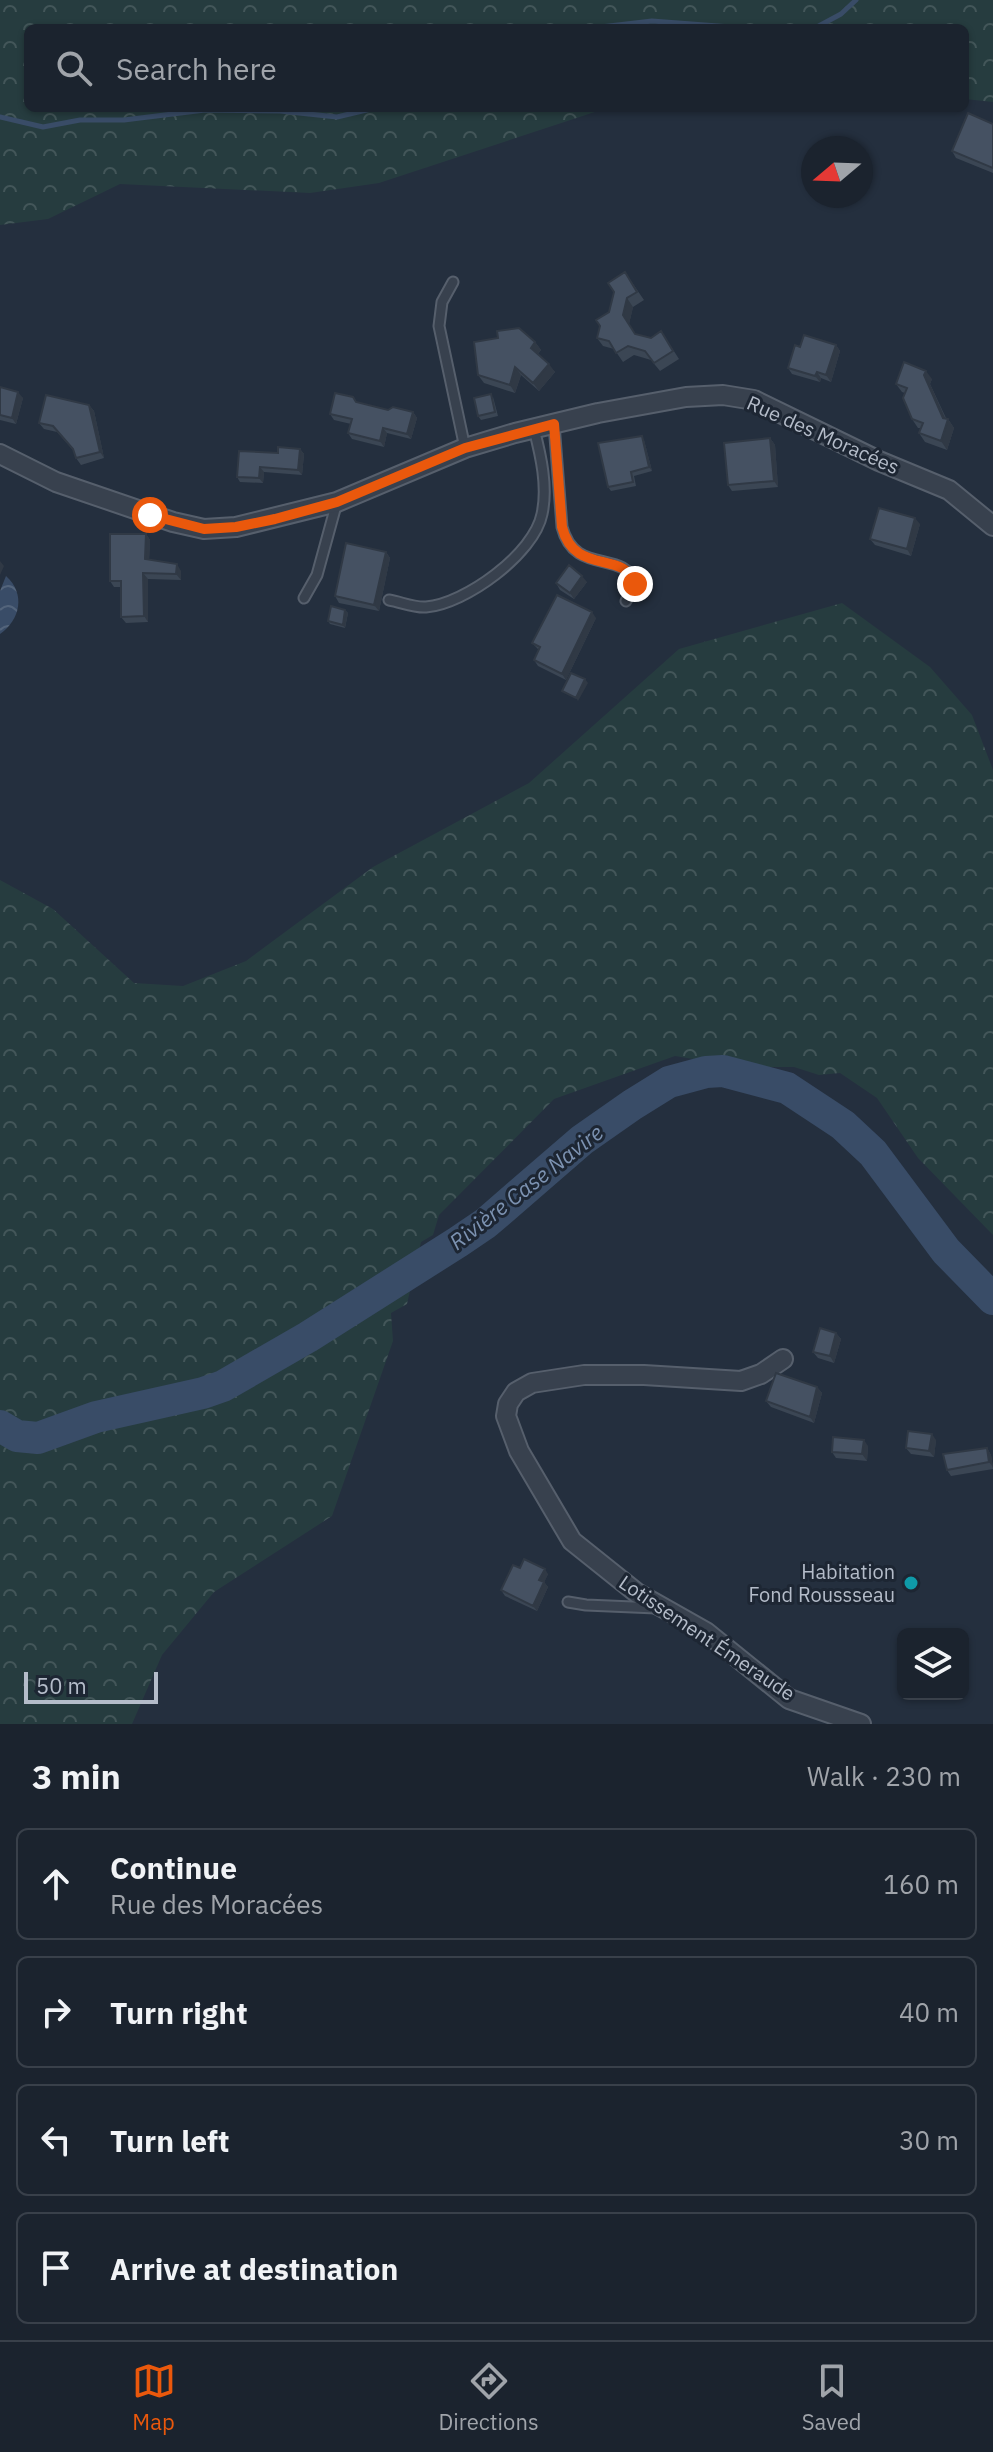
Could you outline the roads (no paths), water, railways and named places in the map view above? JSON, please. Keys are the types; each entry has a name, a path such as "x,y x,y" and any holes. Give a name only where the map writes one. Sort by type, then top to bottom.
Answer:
{"street":[{"name":"Rue des Moracées","path":"0,454 56,482 173,522 204,529 236,527 337,502 465,448 534,429 686,397 723,395 754,400 879,461 949,490 993,526"},
{"name":"Lotissement Émeraude","path":"783,1359 761,1374 741,1381 584,1375 532,1383 516,1392 508,1404 506,1416 519,1451 572,1541 637,1593 706,1632 789,1699 861,1724"}],"lane":[{"path":"453,282 442,302 439,326 465,448"},
{"path":"554,424 566,543 575,553 624,567 632,574 635,584 626,601"},
{"path":"389,600 423,607 445,603 473,591 498,574 521,549 540,524 543,512 545,489 534,429"},
{"path":"304,598 317,575 337,502"},
{"path":"568,1602 663,1608"}],"water":[{"path":"6,576 16,591 18,606 12,622 0,634 0,591"}],"waterway":[{"path":"822,24 841,14 856,0"},
{"path":"626,24 652,21 691,24"},
{"path":"0,117 43,127 80,120 124,120 189,112"},
{"path":"290,112 337,117 358,112"},
{"name":"Rivière Case Navire","path":"0,1426 17,1436 38,1438 96,1417 223,1386 308,1337 486,1223 582,1140 632,1105 669,1082 706,1072 723,1071 787,1088 843,1125 873,1153 946,1251 993,1299"}],"place":[{"name":"Habitation Fond Roussseau","path":"911,1583"}]}
